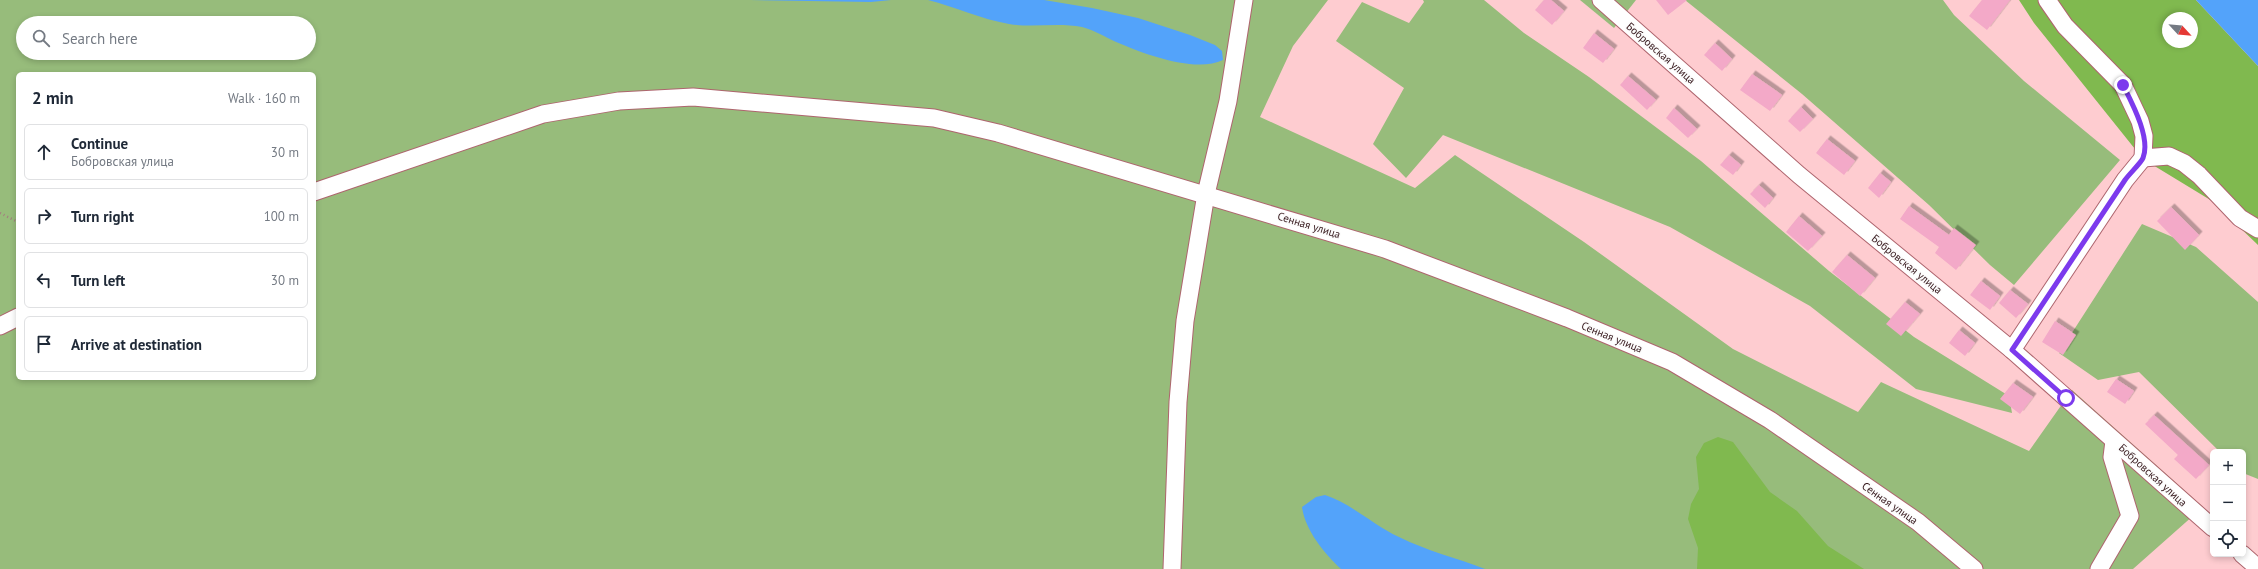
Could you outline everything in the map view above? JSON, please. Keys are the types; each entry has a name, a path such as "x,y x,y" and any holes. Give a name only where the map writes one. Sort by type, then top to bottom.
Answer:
{"street":[{"path":"1172,569 1178,402 1185,320 1206,194 1228,101 1244,0"},
{"path":"2012,350 2125,180 2143,158 2144,136 2140,120 2123,85 2065,26 2047,0"},
{"name":"Бобровская улица","path":"1606,2 1799,175 2012,350 2210,525"},
{"name":"Сенная улица","path":"316,191 543,114 620,101 693,97 934,118 998,133 1206,194 1385,249 1567,318 1672,362 1777,425 1918,522 1974,569"},
{"path":"2143,158 2169,156 2184,163 2199,175 2240,218 2258,229"},
{"path":"0,326 16,318"},
{"path":"2099,569 2130,516 2112,457 2114,441"},
{"path":"2245,557 2258,568"}],"path":[{"path":"0,213 16,221"}],"green space":[{"path":"0,0 1328,0 1293,46 1260,117 1415,188 1455,155 1584,242 1733,349 1858,412 1881,382 2029,451 2072,390 2203,507 2133,569 0,569"},
{"path":"1423,0 1484,0 1524,33 1589,77 1701,161 1829,271 1914,337 2009,396 2012,413 1916,389 1810,306 1670,227 1443,135 1406,178 1373,144 1404,88 1336,41 1362,2 1409,23 1424,2"},
{"path":"1580,0 1636,0 1614,28"},
{"path":"1685,0 1943,0 1954,15 2024,81 2120,160 2014,285 1990,265 1929,205 1802,94"},
{"path":"2019,0 2196,0 2258,66 2258,245 2212,201 2143,159 2034,23"},
{"path":"2142,224 2196,247 2258,302 2258,479 2246,474 2246,449 2217,449 2139,372 2098,380 2059,353"},
{"path":"1718,437 1733,442 1770,492 1797,511 1828,546 1864,569 1697,569 1698,548 1688,519 1691,504 1699,489 1696,457 1704,443"}],"water":[{"path":"750,0 891,0 871,2"},
{"path":"928,0 1044,0 1092,8 1138,18 1190,35 1215,45 1222,51 1223,60 1199,65 1186,64 1158,57 1132,48 1082,27 1064,25 1009,24"},
{"path":"2196,0 2258,0 2258,66"},
{"path":"1325,495 1344,504 1389,532 1410,542 1485,569 1341,569 1316,541 1307,524 1302,507 1316,497"}],"building":[{"path":"1544,0 1551,0 1564,11 1552,25 1535,10"},
{"path":"1656,0 1687,0 1668,15"},
{"path":"1982,0 2010,0 1987,30 1969,16"},
{"path":"1594,33 1614,49 1603,63 1583,48"},
{"path":"1715,43 1732,59 1722,71 1704,55"},
{"path":"1752,74 1782,95 1770,111 1740,90"},
{"path":"1628,76 1656,100 1647,110 1620,85"},
{"path":"1801,107 1813,119 1800,132 1788,121"},
{"path":"1674,108 1697,129 1688,138 1666,118"},
{"path":"1827,139 1855,161 1844,175 1816,153"},
{"path":"1729,155 1741,165 1733,175 1720,165"},
{"path":"1880,173 1891,182 1879,198 1868,188"},
{"path":"1759,185 1773,198 1765,208 1750,194"},
{"path":"1909,206 1949,235 1954,228 1976,245 1956,270 1935,253 1939,247 1900,219"},
{"path":"2171,207 2199,235 2185,250 2157,221"},
{"path":"1799,216 1822,236 1808,251 1786,232"},
{"path":"1847,255 1875,278 1860,296 1832,272"},
{"path":"1981,281 2000,296 1990,310 1970,295"},
{"path":"2010,290 2028,304 2016,318 1999,303"},
{"path":"1905,302 1920,314 1901,336 1886,324"},
{"path":"2055,321 2076,335 2063,355 2042,342"},
{"path":"1959,330 1975,343 1965,356 1949,343"},
{"path":"2116,379 2134,391 2125,404 2107,392"},
{"path":"2013,383 2033,397 2020,414 2000,399"},
{"path":"2154,415 2209,465 2196,479 2174,459 2178,455 2145,424"}],"route":[{"path":"2066,398 2012,350 2125,180 2143,158 2144,136 2140,120 2123,85"}]}
